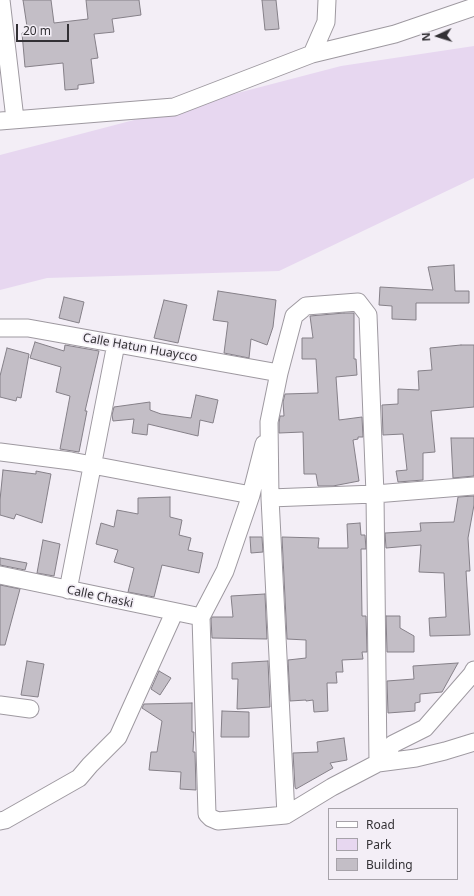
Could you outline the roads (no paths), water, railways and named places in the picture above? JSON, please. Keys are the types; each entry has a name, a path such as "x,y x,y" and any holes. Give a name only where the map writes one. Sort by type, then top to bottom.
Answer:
{"street":[{"path":"1,0 8,120 174,107 312,54 395,34 474,7"},
{"path":"312,54 326,22 327,0"},
{"path":"378,762 375,494 368,315 358,302 306,306 294,316 251,494 225,571 200,617 207,814 211,818 218,821 286,815 332,786 378,762 416,758 446,752 474,742"},
{"name":"Calle Hatun Huaycco","path":"0,328 28,328 279,373"},
{"path":"68,590 116,344"},
{"path":"269,422 270,498 286,815"},
{"path":"0,452 92,465 251,494"},
{"path":"270,498 375,494 474,486"},
{"name":"Calle Chaski","path":"0,575 174,613 200,617"},
{"path":"0,821 78,778 118,737 174,613"},
{"path":"378,762 393,744 425,728 474,670"},
{"path":"0,705 30,709"}]}
